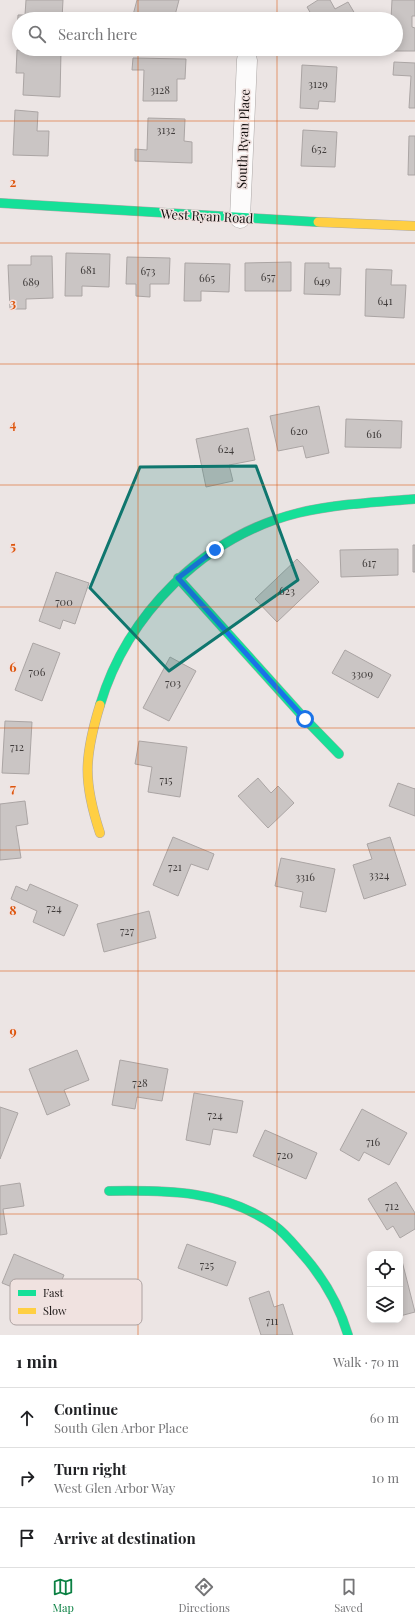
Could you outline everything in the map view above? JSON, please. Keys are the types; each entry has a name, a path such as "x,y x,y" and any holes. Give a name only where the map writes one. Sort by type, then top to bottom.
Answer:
{"street":[{"name":"South Ryan Place","path":"240,218 247,60"},
{"name":"West Ryan Road","path":"0,203 240,218 415,226"},
{"path":"100,833 90,800 87,779 91,736 101,696 111,671 136,628 161,595 178,578 221,546 259,526 281,518 342,505 415,499"},
{"path":"178,578 305,719 339,754"},
{"path":"109,1191 185,1192 209,1196 232,1203 257,1214 275,1226 310,1262 337,1302 348,1335"}],"highlighted area":[{"path":"256,466 298,580 169,671 90,588 140,467"}],"building":[{"path":"26,0 63,0 62,12 25,12"},
{"path":"137,0 179,0 176,12 134,12"},
{"path":"318,0 330,0 335,9 348,2 354,12 310,12 307,7"},
{"path":"392,0 415,0 415,16 412,16 412,27 415,28 415,51 403,51 403,12 391,12"},
{"path":"17,56 61,56 60,97 23,95 24,73 16,73"},
{"path":"133,58 186,59 185,79 177,79 177,101 143,101 144,70 132,70"},
{"path":"394,62 415,63 415,108 409,108 411,76 393,75"},
{"path":"302,65 337,67 335,102 319,101 318,109 300,108"},
{"path":"15,110 38,112 37,131 49,131 48,156 13,155"},
{"path":"148,118 185,119 184,141 192,142 192,163 135,161 135,149 147,150"},
{"path":"303,130 337,132 335,167 301,166"},
{"path":"409,136 415,136 415,175 408,175"},
{"path":"66,253 110,254 109,287 82,286 82,296 65,296"},
{"path":"31,256 52,256 53,298 26,299 26,309 10,309 8,265 31,265"},
{"path":"127,257 170,258 169,284 150,284 150,297 136,296 136,284 126,284"},
{"path":"291,262 291,291 245,291 245,263"},
{"path":"185,263 230,264 229,292 201,291 201,301 184,301"},
{"path":"305,263 329,263 329,268 341,268 340,295 304,294"},
{"path":"366,269 392,270 391,285 406,285 404,318 365,316"},
{"path":"319,406 329,453 306,458 303,446 278,451 270,416"},
{"path":"346,419 402,421 401,448 345,447"},
{"path":"248,428 255,460 229,465 233,481 206,487 196,439"},
{"path":"413,545 415,545 415,572 413,572"},
{"path":"398,549 398,575 341,577 340,550"},
{"path":"297,559 319,582 277,622 255,599"},
{"path":"56,572 89,583 75,624 63,620 60,629 39,621"},
{"path":"33,643 60,653 42,701 15,690"},
{"path":"345,650 391,675 378,698 332,673"},
{"path":"170,657 196,671 169,721 143,708"},
{"path":"5,721 32,722 29,774 2,773"},
{"path":"139,741 187,747 180,797 148,792 152,767 135,764"},
{"path":"258,778 271,793 278,786 294,803 268,828 238,796"},
{"path":"398,783 415,789 415,816 389,806"},
{"path":"25,801 28,824 16,826 21,858 0,860 0,804"},
{"path":"173,837 214,854 208,870 191,864 178,896 153,885"},
{"path":"390,837 406,885 364,899 353,865 372,859 367,844"},
{"path":"281,858 335,869 326,912 300,907 303,892 275,886"},
{"path":"30,884 78,905 64,936 33,922 37,911 11,899 16,886 27,891"},
{"path":"149,911 156,938 104,952 97,924"},
{"path":"77,1050 89,1080 64,1090 70,1105 47,1115 29,1069"},
{"path":"120,1060 168,1069 162,1101 137,1097 135,1109 112,1105"},
{"path":"194,1093 243,1101 237,1133 213,1129 210,1145 186,1140"},
{"path":"0,1107 18,1113 0,1159"},
{"path":"362,1109 407,1133 389,1165 364,1152 359,1161 340,1150"},
{"path":"265,1130 317,1153 306,1179 253,1156"},
{"path":"396,1182 415,1213 415,1229 400,1238 393,1226 387,1230 368,1199"},
{"path":"20,1183 24,1206 3,1209 7,1234 0,1235 0,1186"},
{"path":"187,1244 236,1262 227,1286 178,1268"},
{"path":"14,1254 64,1275 62,1279 10,1279 10,1286 2,1283"},
{"path":"403,1265 415,1312 403,1315"},
{"path":"269,1291 274,1307 283,1304 293,1335 261,1335 249,1298"}],"traffic: fast":[{"path":"0,203 318,222"},
{"path":"100,705 112,672 129,640 150,610 174,584 202,560 232,540 264,524 298,513 341,505 415,499"},
{"path":"178,578 305,719 339,754"},
{"path":"109,1191 174,1192 195,1195 236,1205 256,1214 283,1233 312,1265 336,1303 348,1335"}],"traffic: slow":[{"path":"318,222 415,226"},
{"path":"100,705 88,755 88,784 94,815 100,833"}],"route":[{"path":"215,550 178,578 305,719"}]}
